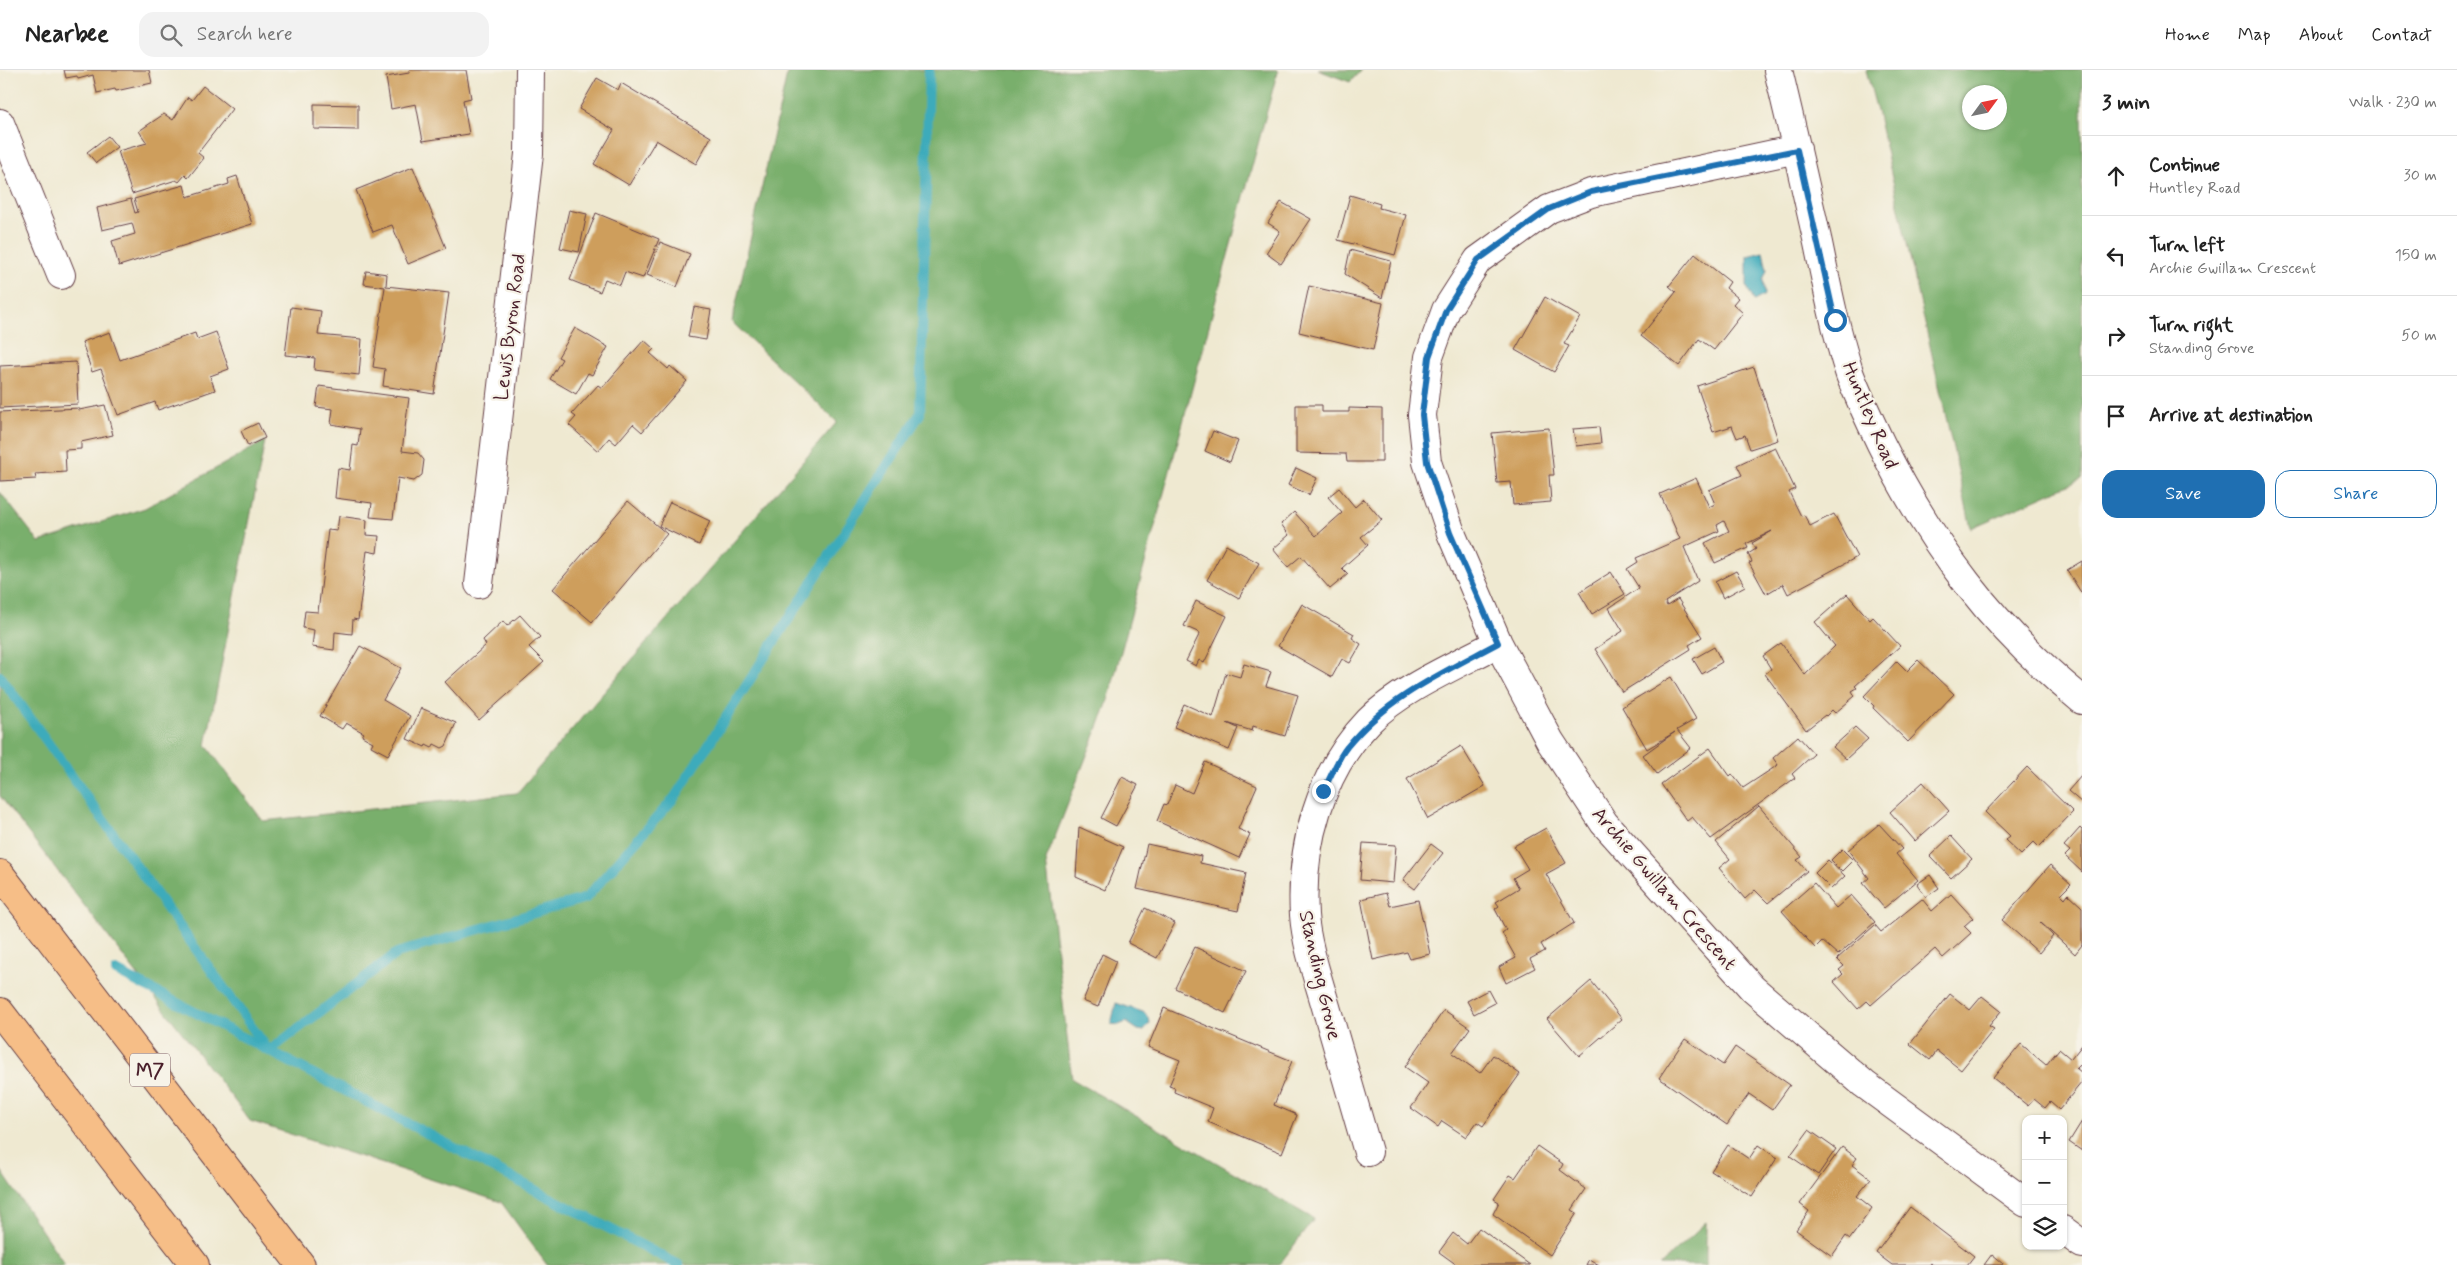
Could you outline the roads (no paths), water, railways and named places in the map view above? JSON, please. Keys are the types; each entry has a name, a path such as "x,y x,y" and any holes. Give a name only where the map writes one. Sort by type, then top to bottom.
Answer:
{"highway":[{"name":"M7","path":"0,874 301,1265"},
{"path":"0,1012 195,1265"}],"street":[{"name":"Lewis Byron Road","path":"479,584 529,154 530,70"},
{"name":"Huntley Road","path":"1778,70 1835,320 1851,376 1898,478 1973,594 2048,672 2082,700"},
{"path":"0,122 61,274"},
{"name":"Archie Gwillam Crescent","path":"1797,150 1591,192 1549,209 1478,260 1446,310 1429,357 1422,415 1427,462 1450,533 1498,643 1550,741 1604,823 1754,989 1864,1084 2022,1200"},
{"name":"Standing Grove","path":"1368,1152 1317,974 1304,918 1304,871 1310,835 1328,782 1346,749 1371,720 1404,694 1498,643"},
{"path":"2067,1233 2082,1244"}],"water":[{"path":"1763,252 1767,270 1763,280 1765,295 1754,301 1747,287 1747,256"},
{"path":"1116,1003 1143,1012 1149,1017 1150,1023 1144,1031 1138,1030 1126,1022 1119,1025 1111,1024"}],"waterway":[{"path":"0,676 269,1051 397,953 586,898 675,797 920,414 929,70"},
{"path":"116,971 679,1265"}]}
